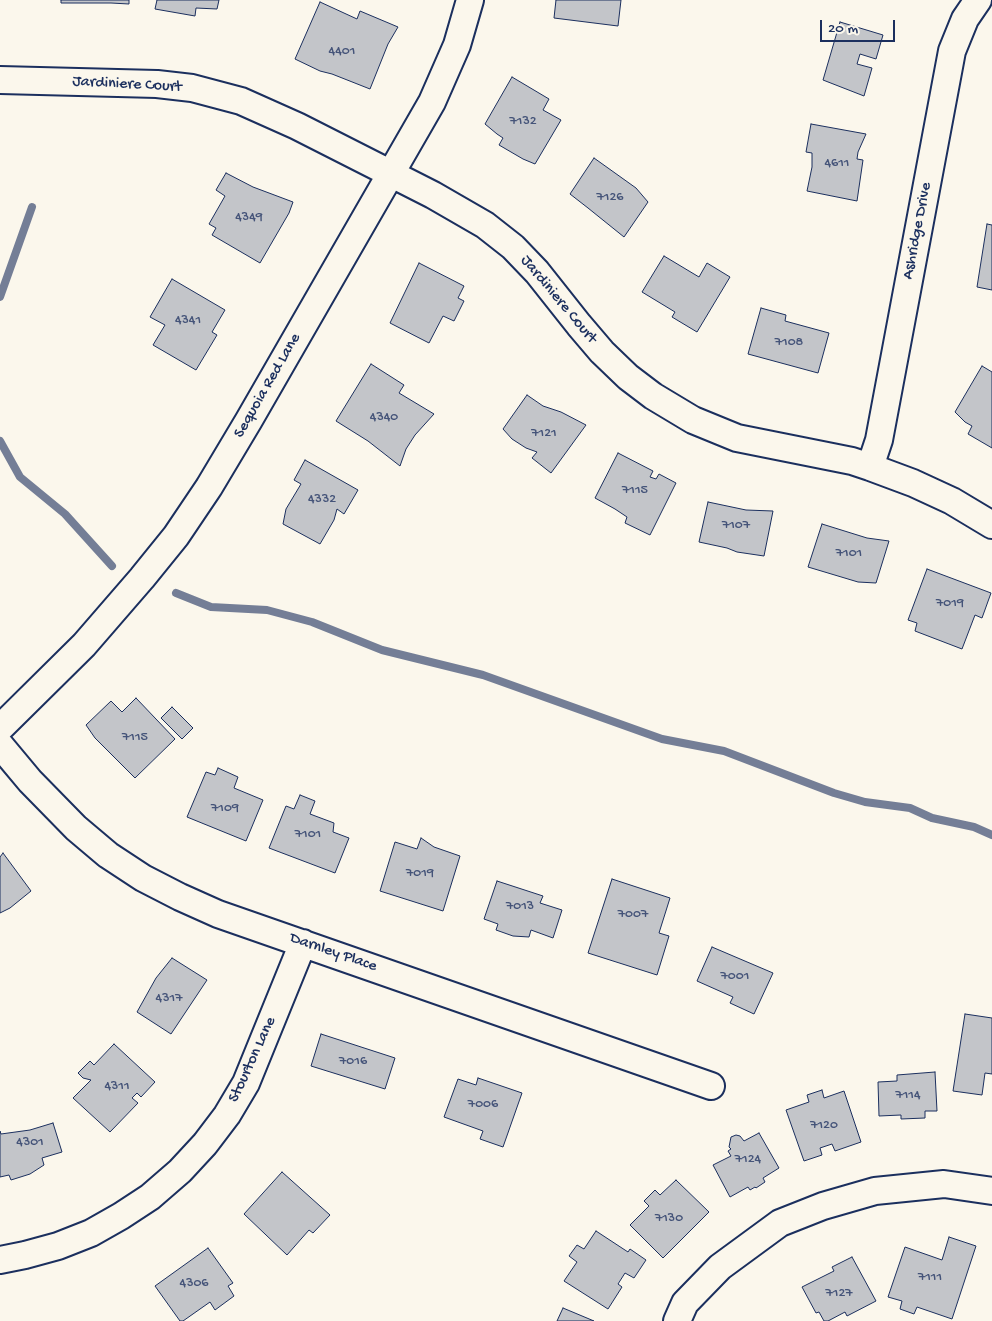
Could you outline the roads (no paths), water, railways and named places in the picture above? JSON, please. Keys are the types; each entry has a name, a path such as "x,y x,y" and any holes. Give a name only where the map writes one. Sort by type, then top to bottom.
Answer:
{"street":[{"name":"Sequoia Red Lane","path":"0,728 84,645 142,578 176,536 208,487 249,420 432,102 456,46 470,0"},
{"name":"Ashridge Drive","path":"870,467 879,440 952,51 966,19 978,0"},
{"name":"Jardiniere Court","path":"0,80 157,84 192,88 241,101 297,126 433,195 485,225 513,247 537,272 602,352 628,377 653,396 693,420 737,438 870,467 913,483 952,501 992,525"},
{"name":"Darnley Place","path":"0,745 30,781 76,828 108,855 143,878 180,898 218,914 710,1086"},
{"name":"Stourton Lane","path":"0,1260 25,1256 91,1233 121,1216 150,1196 180,1171 205,1144 227,1115 246,1083 303,943"},
{"path":"677,1321 685,1303 720,1267 780,1223 823,1206 875,1191 944,1184 992,1191"}],"waterway":[{"path":"0,297 32,207"},
{"path":"0,441 20,477 65,514 112,566"},
{"path":"176,593 211,607 267,610 312,622 382,650 483,675 662,739 724,751 834,793 865,802 910,808 932,818 974,827 992,835"}]}
